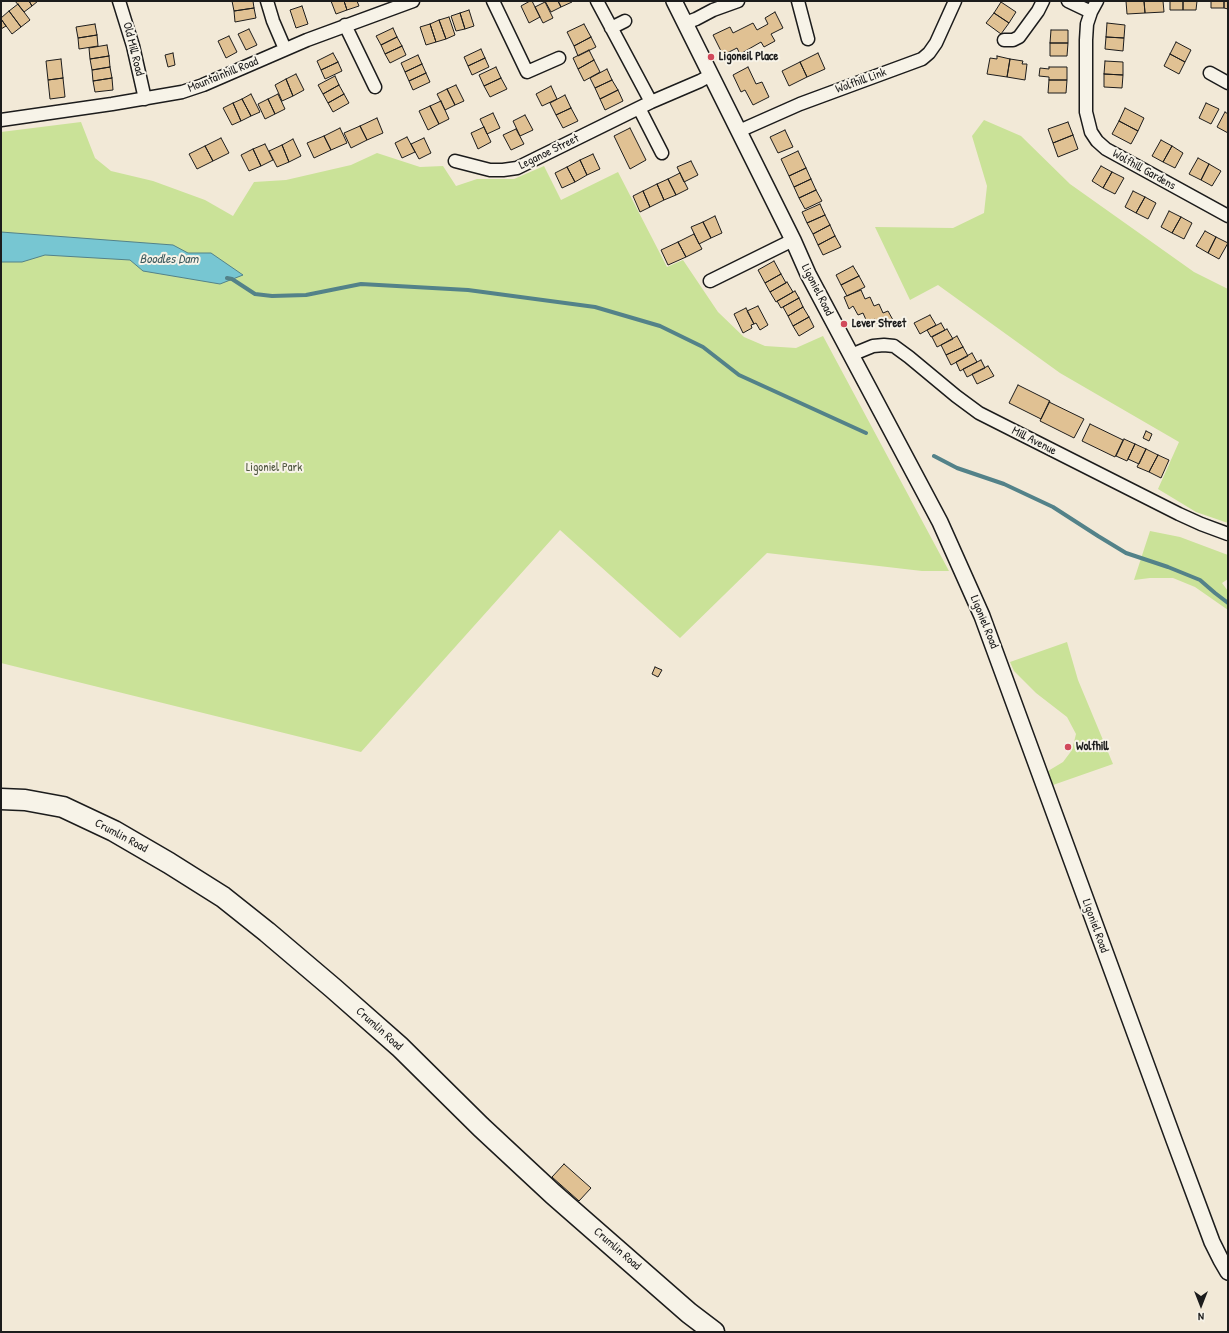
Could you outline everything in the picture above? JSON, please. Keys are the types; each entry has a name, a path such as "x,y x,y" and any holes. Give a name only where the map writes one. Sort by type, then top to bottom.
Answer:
{"main road":[{"name":"Crumlin Road","path":"1,799 25,800 63,807 114,831 223,897 267,932 400,1047 481,1127 553,1194 684,1308 714,1332"}],"street":[{"name":"Old Mill Road","path":"119,1 125,16 133,46 145,99"},
{"path":"267,1 273,21 285,49"},
{"name":"Mountainhill Road","path":"1,120 145,99 182,92 203,85 285,49 345,25 412,1"},
{"path":"493,1 527,72 559,58"},
{"path":"597,1 651,102"},
{"name":"Ligoniel Road","path":"674,1 793,240 808,274 940,522 982,616 998,656 1176,1147 1212,1242 1228,1272"},
{"path":"685,24 696,20 713,10 738,1"},
{"path":"798,1 808,39"},
{"name":"Wolfhill Link","path":"738,131 800,104 922,59 929,53 936,43 955,1"},
{"path":"1004,40 1013,40 1019,37 1038,11 1043,1"},
{"path":"1068,1 1091,12"},
{"name":"Wolfhill Gardens","path":"1097,1 1087,24 1086,40 1086,102 1091,132 1097,141 1106,149 1228,216"},
{"path":"611,28 625,21"},
{"path":"345,25 375,87"},
{"path":"1210,73 1228,84"},
{"name":"Leganoe Street","path":"455,161 490,170 517,168 651,102 700,81 710,75"},
{"path":"639,108 662,152"},
{"path":"710,281 793,240"},
{"name":"Mill Avenue","path":"851,355 873,346 894,346 909,356 956,396 979,413 1179,514 1207,527 1228,534"}],"green space":[{"path":"984,120 1021,136 1070,184 1194,272 1228,289 1228,523 1196,512 1158,489 1179,442 1060,373 938,285 910,300 875,227 953,228 984,213 987,186 972,136"},
{"name":"Ligoniel Park","path":"81,122 95,158 111,171 153,181 205,200 233,216 254,182 286,180 351,165 377,153 420,167 443,166 456,186 477,179 514,179 544,166 561,200 618,172 667,267 683,260 718,312 744,337 765,346 796,348 823,336 949,571 922,571 767,553 680,638 560,530 361,752 1,663 1,132"},
{"path":"1150,531 1180,537 1228,555 1228,579 1222,583 1228,591 1228,610 1195,587 1173,578 1134,580"},
{"path":"1067,642 1078,680 1113,764 1053,785 1048,771 1063,762 1072,750 1076,734 1067,717 1036,693 1014,671 1010,662"}],"water":[{"name":"Boodles Dam","path":"1,232 173,245 188,253 211,253 243,275 220,284 143,271 130,260 45,255 22,262 1,262"}],"building":[{"path":"15,1 29,1 32,6 24,12"},
{"path":"29,1 38,1 32,6"},
{"path":"232,1 253,1 254,8 234,11"},
{"path":"331,1 344,1 347,10 336,14"},
{"path":"344,1 357,1 359,6 347,10"},
{"path":"532,1 540,17 529,23 521,6"},
{"path":"545,1 558,1 561,7 551,12"},
{"path":"558,1 571,1 572,2 561,7"},
{"path":"1126,1 1144,1 1145,13 1127,14"},
{"path":"1144,1 1163,1 1164,12 1145,13"},
{"path":"1170,1 1183,1 1183,10 1170,10"},
{"path":"1183,1 1197,1 1196,10 1183,10"},
{"path":"1211,1 1224,1 1224,8 1211,8"},
{"path":"1224,1 1228,1 1228,9 1224,8"},
{"path":"545,2 553,18 543,23 535,7"},
{"path":"1001,2 1016,12 1009,23 994,13"},
{"path":"18,4 30,20 21,27 9,11"},
{"path":"302,6 308,24 296,28 290,10"},
{"path":"254,8 256,18 235,22 234,11"},
{"path":"469,10 474,26 465,29 460,13"},
{"path":"9,11 21,27 12,34 1,19"},
{"path":"775,12 783,28 771,34 775,41 764,47 761,42 740,54 737,48 723,55 713,35 730,27 733,33 753,23 757,30 768,24 765,18"},
{"path":"460,13 465,29 456,31 451,16"},
{"path":"994,13 1009,23 1001,34 986,23"},
{"path":"449,17 455,35 446,39 439,20"},
{"path":"1,19 6,26 1,29"},
{"path":"439,20 446,39 436,42 430,24"},
{"path":"1107,23 1125,25 1124,38 1106,37"},
{"path":"95,24 97,35 78,38 76,27"},
{"path":"430,24 436,42 426,45 420,27"},
{"path":"584,24 591,37 574,46 567,32"},
{"path":"393,28 397,37 381,45 376,36"},
{"path":"249,29 257,45 246,50 238,34"},
{"path":"1051,30 1068,30 1068,43 1050,43"},
{"path":"97,35 98,46 79,49 78,38"},
{"path":"229,36 237,52 226,58 218,41"},
{"path":"397,37 402,46 385,54 381,45"},
{"path":"591,37 596,47 578,56 574,46"},
{"path":"1106,37 1124,38 1123,51 1105,49"},
{"path":"1176,42 1191,50 1185,62 1170,54"},
{"path":"1050,43 1068,43 1067,56 1050,56"},
{"path":"107,45 109,56 90,59 89,48"},
{"path":"402,46 406,55 390,63 385,54"},
{"path":"481,49 485,58 468,66 464,57"},
{"path":"589,50 594,60 578,69 573,58"},
{"path":"173,53 175,65 168,67 165,55"},
{"path":"333,53 338,62 321,70 317,61"},
{"path":"818,53 825,69 807,77 800,62"},
{"path":"1170,54 1185,62 1179,74 1164,66"},
{"path":"418,55 422,64 405,72 401,63"},
{"path":"109,56 110,67 92,70 90,59"},
{"path":"997,56 1010,59 1007,77 987,74 990,58 997,59"},
{"path":"485,58 489,67 472,75 468,66"},
{"path":"61,59 63,78 48,80 46,61"},
{"path":"1010,59 1023,61 1022,64 1027,64 1025,80 1007,77"},
{"path":"594,60 600,72 584,81 578,69"},
{"path":"1105,61 1123,62 1123,75 1104,74"},
{"path":"338,62 342,71 325,79 321,70"},
{"path":"800,62 807,77 789,86 782,71"},
{"path":"422,64 426,73 409,81 405,72"},
{"path":"110,67 112,78 93,81 92,70"},
{"path":"496,67 501,78 484,86 479,75"},
{"path":"748,67 756,84 762,82 769,97 753,105 745,90 741,92 733,75"},
{"path":"1049,67 1067,67 1067,80 1049,80 1049,77 1039,76 1040,68 1049,69"},
{"path":"607,69 612,80 595,88 590,78"},
{"path":"426,73 430,82 413,90 409,81"},
{"path":"296,74 304,90 293,96 286,79"},
{"path":"1104,74 1123,75 1122,88 1104,87"},
{"path":"335,76 339,85 323,94 318,85"},
{"path":"63,78 65,97 50,99 48,80"},
{"path":"112,78 113,90 95,92 93,81"},
{"path":"501,78 507,89 490,97 484,86"},
{"path":"286,79 293,96 282,101 275,85"},
{"path":"612,80 618,90 600,99 595,88"},
{"path":"1049,80 1067,80 1066,93 1048,93"},
{"path":"339,85 344,94 328,103 323,94"},
{"path":"456,85 464,101 455,105 447,89"},
{"path":"551,86 557,99 542,106 536,94"},
{"path":"447,89 455,105 445,110 437,94"},
{"path":"618,90 623,101 605,110 600,99"},
{"path":"251,94 260,112 251,116 242,99"},
{"path":"278,94 285,109 275,114 268,99"},
{"path":"344,94 349,103 333,112 328,103"},
{"path":"565,95 571,108 556,115 550,103"},
{"path":"242,99 251,116 241,121 233,103"},
{"path":"268,99 275,114 265,119 258,104"},
{"path":"441,101 449,119 439,124 430,106"},
{"path":"233,103 241,121 232,125 223,108"},
{"path":"1206,103 1219,109 1211,124 1199,118"},
{"path":"430,106 439,124 428,130 419,111"},
{"path":"571,108 578,121 563,128 556,115"},
{"path":"1125,108 1144,118 1138,131 1119,121"},
{"path":"1225,112 1228,114 1228,133 1217,127"},
{"path":"493,113 500,128 487,134 480,119"},
{"path":"525,115 533,130 520,136 513,121"},
{"path":"377,118 383,133 367,140 360,126"},
{"path":"1119,121 1138,131 1131,144 1112,134"},
{"path":"1068,122 1073,135 1053,143 1048,129"},
{"path":"360,126 367,140 351,148 344,133"},
{"path":"484,127 491,142 478,149 471,133"},
{"path":"340,128 347,143 331,150 324,136"},
{"path":"630,128 646,160 630,169 614,136"},
{"path":"516,129 524,144 511,150 503,135"},
{"path":"785,130 793,147 778,153 770,137"},
{"path":"1073,135 1078,149 1058,157 1053,143"},
{"path":"324,136 331,150 314,158 307,143"},
{"path":"407,137 415,152 402,158 395,143"},
{"path":"221,138 229,153 213,161 205,146"},
{"path":"424,138 431,153 419,159 411,144"},
{"path":"293,139 301,156 289,162 282,145"},
{"path":"1161,140 1172,146 1163,162 1152,156"},
{"path":"265,144 273,160 261,166 253,149"},
{"path":"282,145 289,162 277,167 269,151"},
{"path":"205,146 213,161 197,169 189,154"},
{"path":"1172,146 1183,153 1175,168 1163,162"},
{"path":"253,149 261,166 249,171 241,155"},
{"path":"798,151 806,168 789,176 781,159"},
{"path":"593,154 600,169 587,175 580,160"},
{"path":"1198,158 1209,164 1201,180 1189,174"},
{"path":"580,160 587,175 575,182 567,167"},
{"path":"691,161 698,175 684,182 677,167"},
{"path":"1209,164 1221,171 1212,186 1201,180"},
{"path":"1101,166 1112,172 1103,188 1092,181"},
{"path":"567,167 575,182 562,188 555,173"},
{"path":"806,168 811,179 794,187 789,176"},
{"path":"1112,172 1124,178 1115,194 1103,188"},
{"path":"680,173 688,189 676,195 668,179"},
{"path":"668,179 676,195 664,200 657,184"},
{"path":"811,179 816,190 799,198 794,187"},
{"path":"657,184 664,200 650,207 643,191"},
{"path":"816,190 822,201 805,209 799,198"},
{"path":"643,191 650,207 640,212 633,196"},
{"path":"1133,191 1145,197 1136,213 1125,207"},
{"path":"1145,197 1156,203 1148,219 1136,213"},
{"path":"820,204 825,215 807,223 802,212"},
{"path":"1169,211 1181,217 1172,233 1161,227"},
{"path":"825,215 830,225 813,234 807,223"},
{"path":"715,216 722,233 711,238 703,222"},
{"path":"1181,217 1192,223 1184,239 1172,233"},
{"path":"703,222 711,238 699,244 691,227"},
{"path":"830,225 835,236 818,245 813,234"},
{"path":"1205,231 1216,237 1208,253 1196,246"},
{"path":"694,234 702,249 686,257 678,242"},
{"path":"835,236 841,247 823,255 818,245"},
{"path":"1216,237 1228,243 1219,259 1208,253"},
{"path":"678,242 686,257 668,265 661,250"},
{"path":"774,261 781,274 765,283 758,270"},
{"path":"853,266 859,276 841,285 836,275"},
{"path":"781,274 786,283 770,292 765,283"},
{"path":"859,276 865,287 847,296 841,285"},
{"path":"787,282 793,292 776,302 770,292"},
{"path":"861,290 865,299 870,297 874,306 879,304 883,313 888,311 893,320 879,327 875,319 867,322 863,313 858,315 853,306 849,309 844,297"},
{"path":"795,291 799,298 781,308 777,301"},
{"path":"799,298 803,307 788,316 783,307"},
{"path":"758,306 768,325 760,330 756,323 754,324 747,311"},
{"path":"803,307 809,317 793,326 788,316"},
{"path":"746,308 754,324 751,325 752,328 743,333 734,314"},
{"path":"930,315 936,325 920,334 914,323"},
{"path":"809,317 814,327 799,336 793,326"},
{"path":"941,323 945,330 931,337 927,330"},
{"path":"947,329 953,339 937,347 932,337"},
{"path":"957,336 963,347 946,355 941,345"},
{"path":"963,347 968,356 951,365 946,355"},
{"path":"972,353 977,362 960,371 956,362"},
{"path":"981,360 985,368 967,377 963,369"},
{"path":"988,366 994,376 977,384 972,374"},
{"path":"1018,385 1050,401 1041,419 1009,403"},
{"path":"1049,402 1084,419 1074,438 1040,421"},
{"path":"1090,424 1123,440 1115,457 1082,441"},
{"path":"1146,431 1152,434 1149,441 1143,438"},
{"path":"1124,439 1135,444 1127,461 1116,456"},
{"path":"1135,444 1146,449 1139,464 1128,459"},
{"path":"1146,449 1158,455 1149,472 1137,467"},
{"path":"1158,455 1169,460 1161,478 1149,472"},
{"path":"655,667 662,670 658,677 652,674"},
{"path":"564,1164 591,1188 579,1201 552,1177"}],"waterway":[{"path":"227,278 232,279 255,294 272,296 306,295 361,284 468,290 595,307 660,326 703,347 739,375 866,433"},
{"path":"934,456 957,468 1004,484 1053,507 1126,553 1168,567 1200,580 1228,603"}],"place":[{"name":"Ligoneil Place","path":"711,57"},
{"name":"Lever Street","path":"844,324"},
{"name":"Wolfhill","path":"1068,747"}]}
